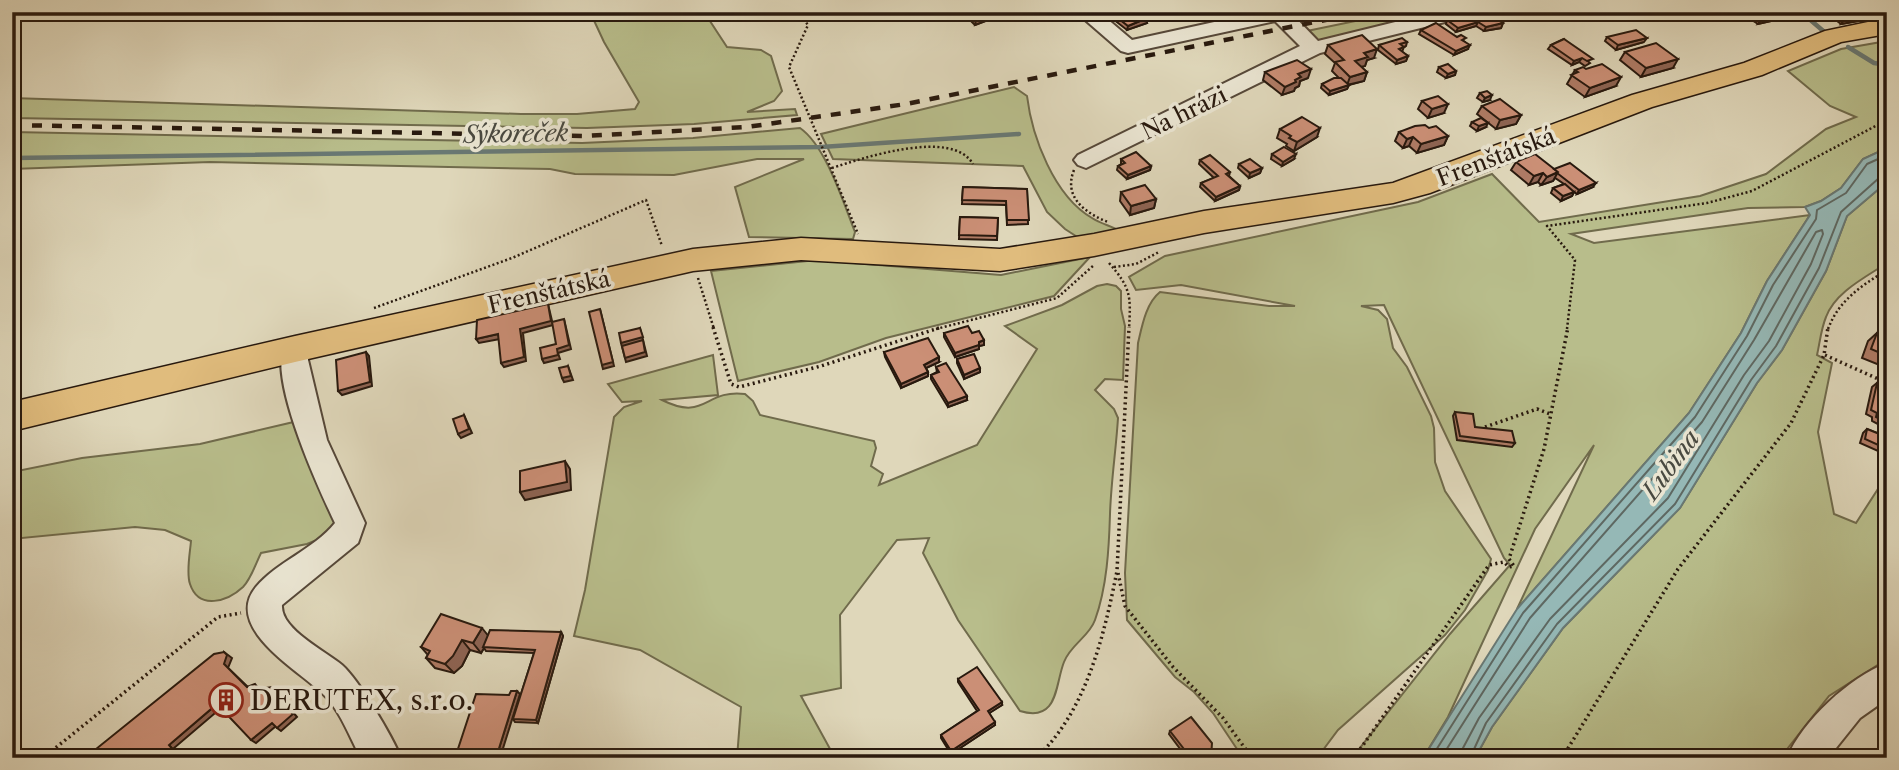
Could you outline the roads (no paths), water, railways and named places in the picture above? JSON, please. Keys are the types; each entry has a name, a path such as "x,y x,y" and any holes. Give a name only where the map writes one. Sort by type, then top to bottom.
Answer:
{"main road":[{"name":"Frenštátská","path":"12,417 295,349 681,263 801,249 982,261 1116,249 1258,213 1378,196 1419,186 1616,110 1753,69 1831,37 1887,26"}],"street":[{"path":"1086,12 1128,47 1280,14 1313,48"},
{"name":"Na hrázi","path":"1086,160 1313,48 1462,12"},
{"path":"295,349 294,360 312,440 350,523 347,533 267,598 264,608 273,632 340,687 383,758"},
{"path":"1805,758 1848,706 1887,679"}],"water":[{"name":"Lubina","path":"1887,148 1887,182 1847,216 1826,271 1782,350 1757,383 1680,508 1563,628 1492,727 1475,758 1423,758 1517,609 1689,413 1741,333 1767,281 1810,215 1805,207 1821,201 1841,188 1863,159"}],"waterway":[{"path":"1801,12 1828,35"},
{"path":"1848,47 1874,63 1887,65"},
{"name":"Sýkoreček","path":"12,158 821,147 1019,134"}],"railway":[{"path":"12,125 585,136 747,127 906,104 1365,12"}],"place":[{"name":"DERUTEX, s.r.o.","path":"226,700"}]}
